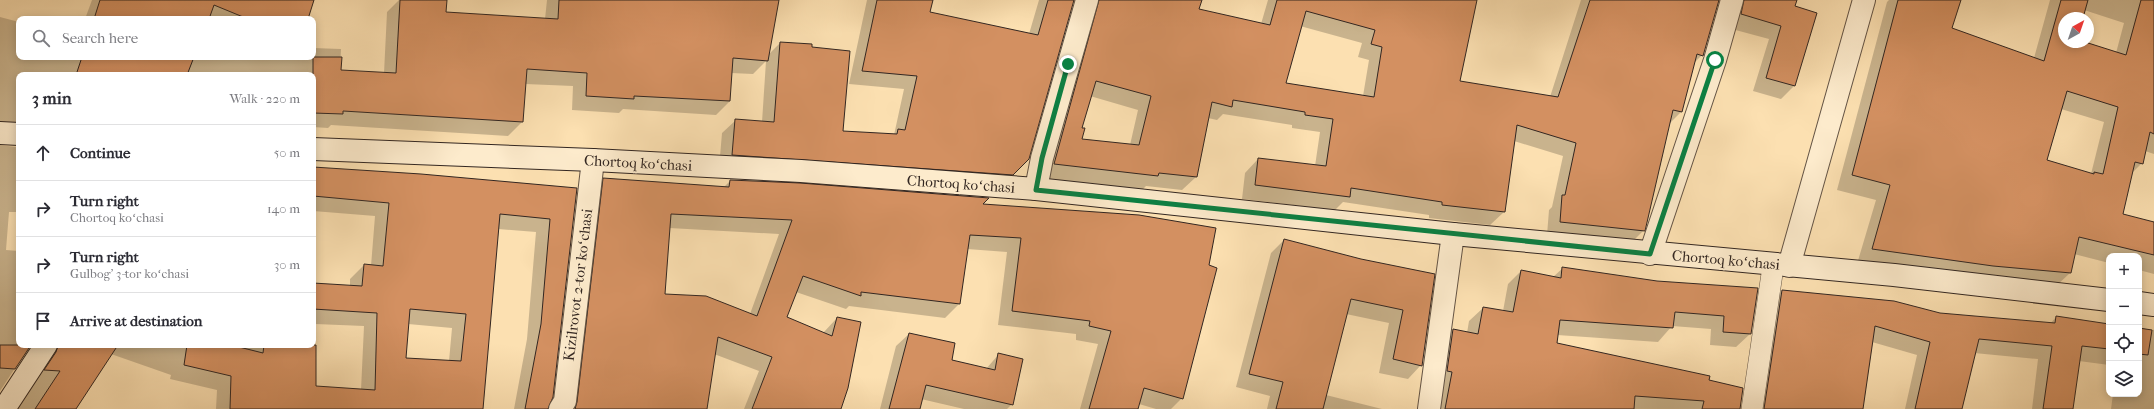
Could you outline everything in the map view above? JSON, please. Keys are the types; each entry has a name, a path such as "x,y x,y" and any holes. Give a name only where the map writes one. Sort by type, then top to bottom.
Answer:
{"main road":[{"path":"1036,190 1042,158 1087,0"},
{"path":"1650,254 1715,60 1732,0"},
{"path":"1781,266 1864,0"},
{"path":"0,133 16,134"},
{"name":"Chortoq koʻchasi","path":"316,149 593,160 801,171 1036,190 1650,254 1902,276 2106,300"},
{"name":"Kizilrovot 2-tor koʻchasi","path":"560,409 565,401 593,160"},
{"path":"1429,409 1453,234"},
{"path":"2142,303 2154,305"},
{"path":"4,409 44,348"}],"street":[{"path":"1752,409 1781,266"}],"building":[{"path":"100,0 314,0 309,16 241,16 214,5 210,16 95,16"},
{"path":"400,0 447,0 446,12 558,19 559,0 779,0 768,61 733,58 730,101 634,96 634,99 586,96 587,73 527,69 523,122 343,111 343,114 316,113 316,72 313,72 313,60 316,60 316,57 342,57 341,70 396,73"},
{"path":"877,0 933,0 930,12 1038,35 1048,0 1074,0 1029,159 1013,175 732,155 735,119 774,122 780,42 812,44 812,47 850,51 843,131 897,134 898,129 905,130 917,76 862,71"},
{"path":"1099,0 1202,0 1199,9 1270,25 1277,0 1477,0 1460,81 1558,97 1590,0 1719,0 1703,56 1697,54 1682,112 1673,110 1645,231 1560,222 1562,195 1565,195 1576,143 1517,125 1505,212 1442,205 1442,202 1351,188 1350,197 1255,185 1258,158 1326,166 1333,119 1305,115 1305,112 1233,100 1232,107 1212,102 1197,177 1159,173 1158,176 1054,164","holes":["1306,11 1375,30 1371,44 1382,47 1374,97 1286,83","1096,81 1151,96 1139,145 1082,139 1085,128 1082,128"]},
{"path":"1744,0 1797,0 1795,6 1817,13 1795,86 1766,78 1781,26 1741,14"},
{"path":"1898,0 1961,0 1952,28 2044,61 2061,0 2088,0 2085,12 2058,12 2058,48 2094,48 2094,45 2126,55 2141,0 2154,0 2154,134 2150,132 2143,164 2135,162 2123,214 2154,222 2154,255 2079,237 2071,273 1993,266 1872,249 1890,185 1852,175","holes":["2067,91 2118,107 2103,174 2094,172 2094,174 2047,160"]},
{"path":"81,60 193,60 188,72 77,72"},
{"path":"316,167 421,174 577,188 553,397 548,409 525,409 541,324 550,219 500,214 483,409 230,409 231,376 184,365 187,348 243,348 263,353 264,348 316,348 316,386 375,390 377,313 316,309 316,283 362,286 364,264 383,266 389,203 316,196","holes":["410,309 466,314 461,361 406,358"]},
{"path":"603,178 729,187 730,180 800,183 989,198 983,204 1139,215 1216,228 1209,265 1217,268 1183,399 1144,388 1138,409 1089,409 1111,331 1089,326 1090,321 1012,311 1021,238 970,235 960,304 861,292 861,296 803,276 787,317 832,336 837,317 861,322 848,388 841,409 752,409 772,357 718,337 707,409 575,409","holes":["671,214 792,220 757,316 706,296 665,294"]},
{"path":"1284,239 1361,259 1435,274 1422,366 1393,359 1403,310 1351,299 1323,409 1276,409 1283,382 1249,374"},
{"path":"1562,267 1657,281 1758,288 1751,334 1723,332 1724,316 1675,312 1673,328 1560,320 1557,343 1710,376 1709,380 1743,388 1740,409 1702,409 1704,401 1635,396 1634,409 1445,409 1452,372 1447,371 1453,329 1478,334 1483,307 1513,312 1521,270 1561,278"},
{"path":"1782,290 1894,301 1940,313 2055,323 2056,316 2106,324 2106,349 2082,346 2073,409 2043,409 2052,346 1979,339 1962,409 1915,409 1930,342 1875,326 1863,409 1764,409"},
{"path":"2142,328 2152,330 2148,355 2142,354"},
{"path":"909,333 955,343 952,360 995,370 998,353 1023,359 1013,405 926,385 920,409 889,409"},
{"path":"0,345 16,345 16,348 29,348 15,369 0,368"},
{"path":"57,348 116,348 76,409 35,409 60,371 44,370"}],"route":[{"path":"1068,64 1042,158 1036,190 1650,254 1715,60"}]}
